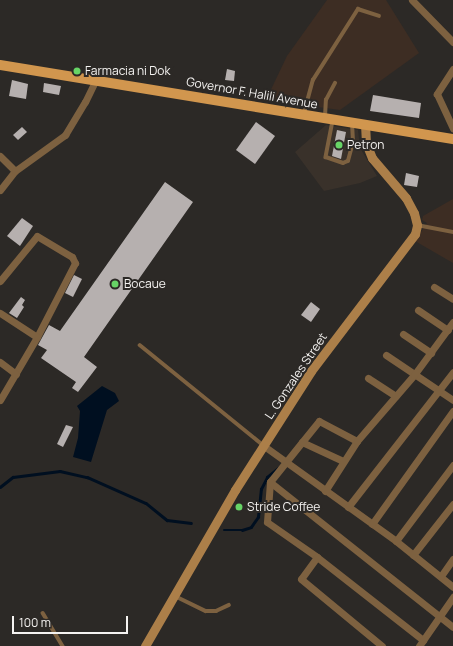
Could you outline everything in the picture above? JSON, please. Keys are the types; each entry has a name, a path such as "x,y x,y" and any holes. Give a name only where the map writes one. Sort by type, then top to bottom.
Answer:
{"main road":[{"name":"Governor F. Halili Avenue","path":"0,65 96,79 352,124 453,139"}],"street":[{"path":"412,0 453,42"},
{"path":"453,69 437,94 453,129"},
{"path":"0,190 15,171 64,135 85,102 96,79"},
{"path":"365,126 367,148 406,198 418,225"},
{"path":"0,156 15,171"},
{"name":"L. Gonzales Street","path":"145,646 235,490 316,365 410,243 418,225"},
{"path":"0,281 37,236 72,257 74,262 36,337 0,400"},
{"path":"434,287 453,299"},
{"path":"418,310 448,330"},
{"path":"0,313 36,337"},
{"path":"326,491 343,461 357,441 414,375 453,322"},
{"path":"403,334 431,353"},
{"path":"386,355 453,400"},
{"path":"0,362 16,374"},
{"path":"348,508 453,372"},
{"path":"368,378 396,396"},
{"path":"372,524 453,411"},
{"path":"357,441 319,421 270,482 267,522 317,557 421,643 439,614 453,597"},
{"path":"302,442 343,461"},
{"path":"264,446 348,508 396,541 453,587"},
{"path":"396,541 453,465"},
{"path":"270,482 439,614 453,627"},
{"path":"414,555 453,504"},
{"path":"317,557 301,579 382,646"},
{"path":"440,576 453,559"}],"lane":[{"path":"304,115 312,80 358,9 379,16"},
{"path":"335,83 326,100 329,120 326,157 343,164 348,161 353,142 352,124"},
{"path":"418,225 453,232"},
{"path":"140,345 264,446"},
{"path":"174,595 206,611 216,611 229,604"},
{"path":"43,613 63,646"}],"shaded area":[{"path":"327,0 386,0 419,53 340,110 266,100 287,56"},
{"path":"326,125 358,130 360,148 377,176 360,183 324,191 295,152"},
{"path":"453,199 453,263 415,241 427,223 422,220 423,216"}],"water":[{"path":"102,386 115,393 119,401 107,410 91,462 73,457 78,438 80,411 77,406"}],"building":[{"path":"227,69 235,71 234,81 225,80"},
{"path":"12,80 28,84 26,99 9,96"},
{"path":"44,83 61,86 59,95 43,92"},
{"path":"373,95 421,103 419,118 370,111"},
{"path":"256,122 275,136 255,164 236,150"},
{"path":"22,127 27,132 18,140 13,135"},
{"name":"Petron","path":"337,130 346,132 341,159 332,156"},
{"path":"406,173 419,176 417,187 404,185"},
{"name":"Bocaue","path":"165,182 193,202 84,357 97,367 78,392 72,388 76,382 41,358 47,350 38,345 49,325 60,331"},
{"path":"22,218 33,226 20,246 7,236"},
{"path":"74,275 82,279 73,297 65,293"},
{"path":"21,297 25,300 22,305 24,307 17,318 9,313"},
{"path":"311,302 320,309 311,322 301,315"},
{"path":"66,425 73,427 63,447 57,444"}],"waterway":[{"path":"224,530 242,530 251,527 258,517 261,489 267,477 278,468"},
{"path":"0,487 13,477 60,471 87,477 146,503 167,520 191,523"}],"place":[{"name":"Farmacia ni Dok","path":"77,71"},
{"name":"Petron","path":"339,145"},
{"name":"Bocaue","path":"115,284"},
{"name":"Stride Coffee","path":"239,507"}]}
